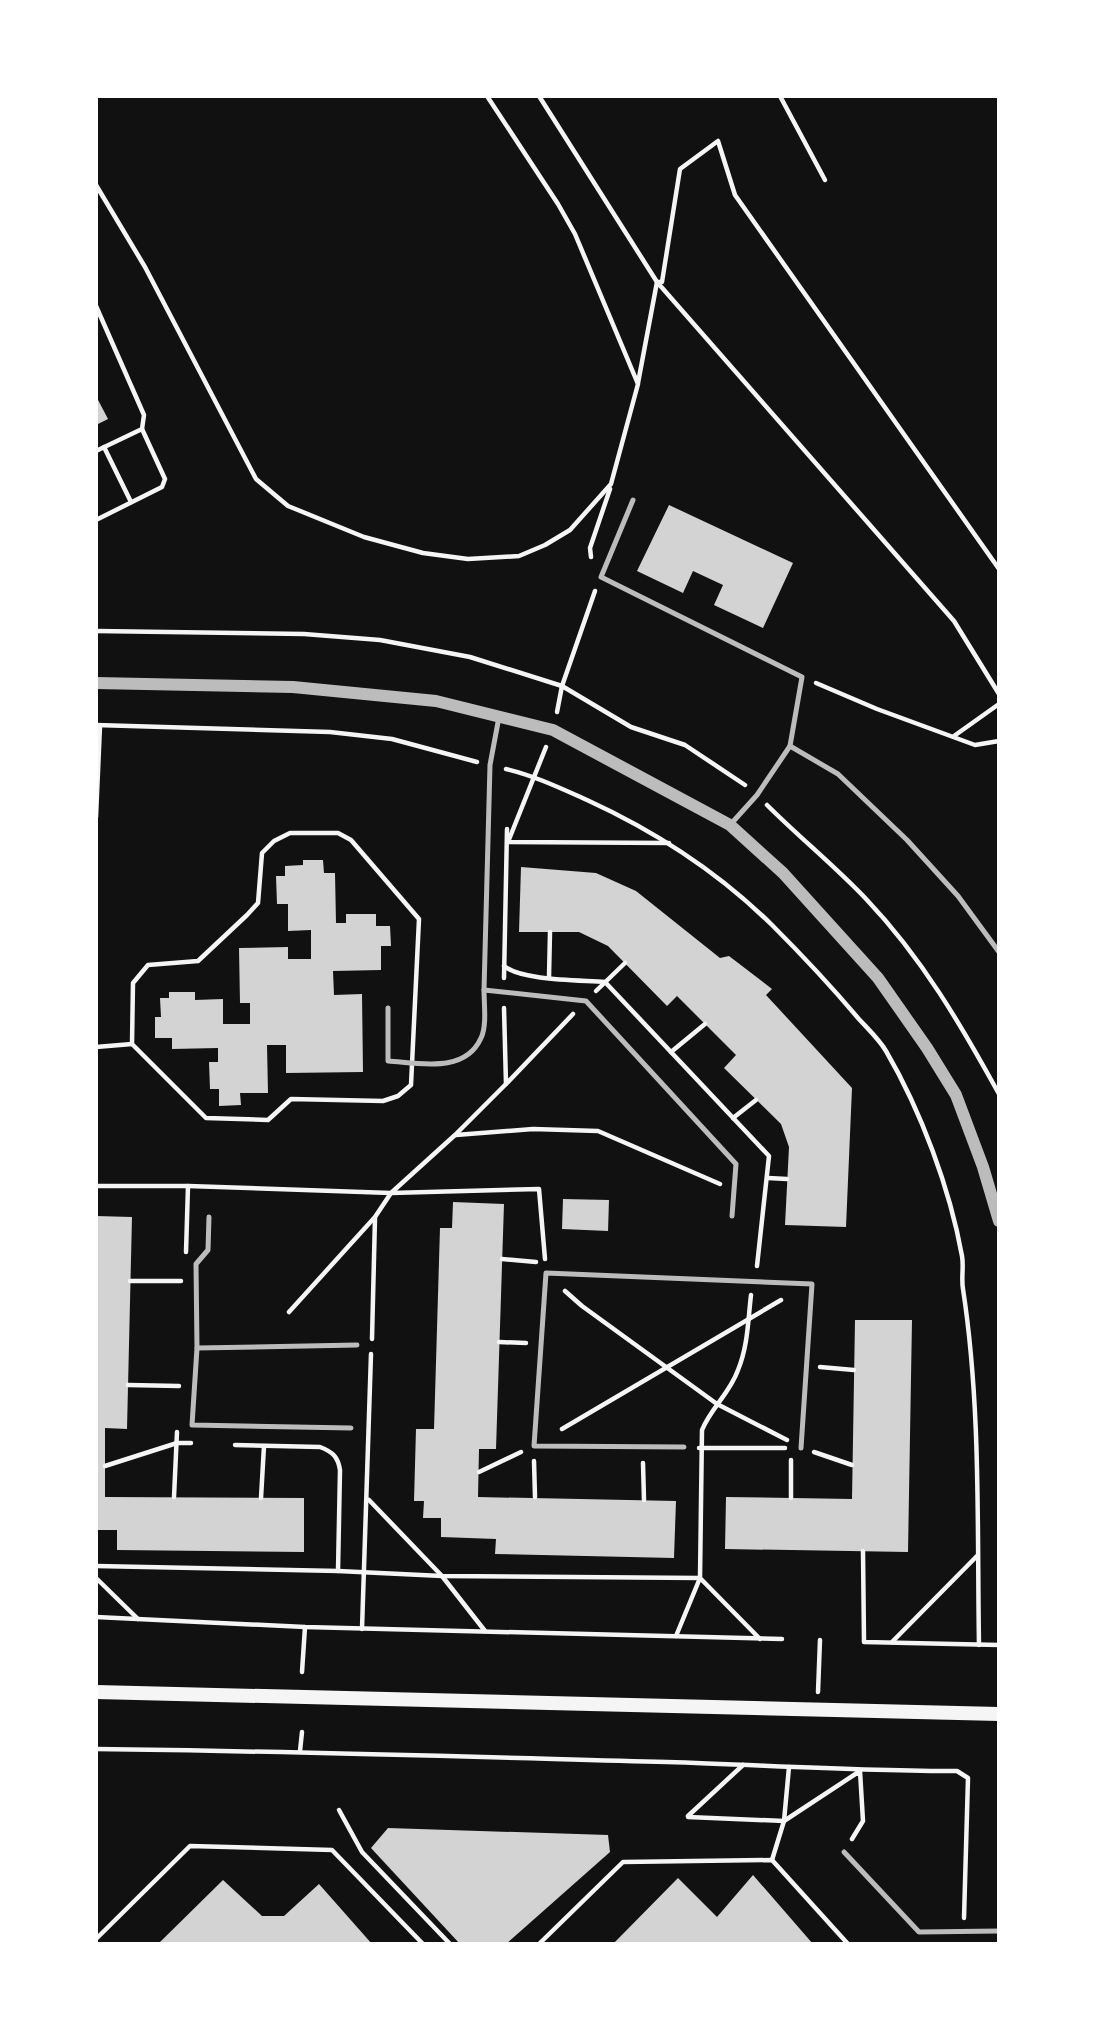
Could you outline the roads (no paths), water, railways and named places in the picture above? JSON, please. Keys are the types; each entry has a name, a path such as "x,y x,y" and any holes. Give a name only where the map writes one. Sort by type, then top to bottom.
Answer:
{"main road":[{"path":"96,1692 999,1714"}],"street":[{"path":"96,683 293,687 436,701 553,730 730,825 783,873 878,978 927,1048 956,1095 983,1167 999,1222"}],"lane":[{"path":"633,500 601,577 802,677 790,746 757,795 730,825"},
{"path":"388,1008 388,1061 453,1063 470,1054 482,1037 490,765 499,717"},
{"path":"790,746 838,774 907,840 958,896 999,952"},
{"path":"484,990 586,1001 736,1164 732,1216"},
{"path":"209,1216 208,1250 196,1264 197,1348 192,1425 351,1428"},
{"path":"684,1447 534,1446 546,1273 812,1284 801,1448"},
{"path":"197,1348 357,1345"},
{"path":"844,1852 919,1932 999,1931"}]}
